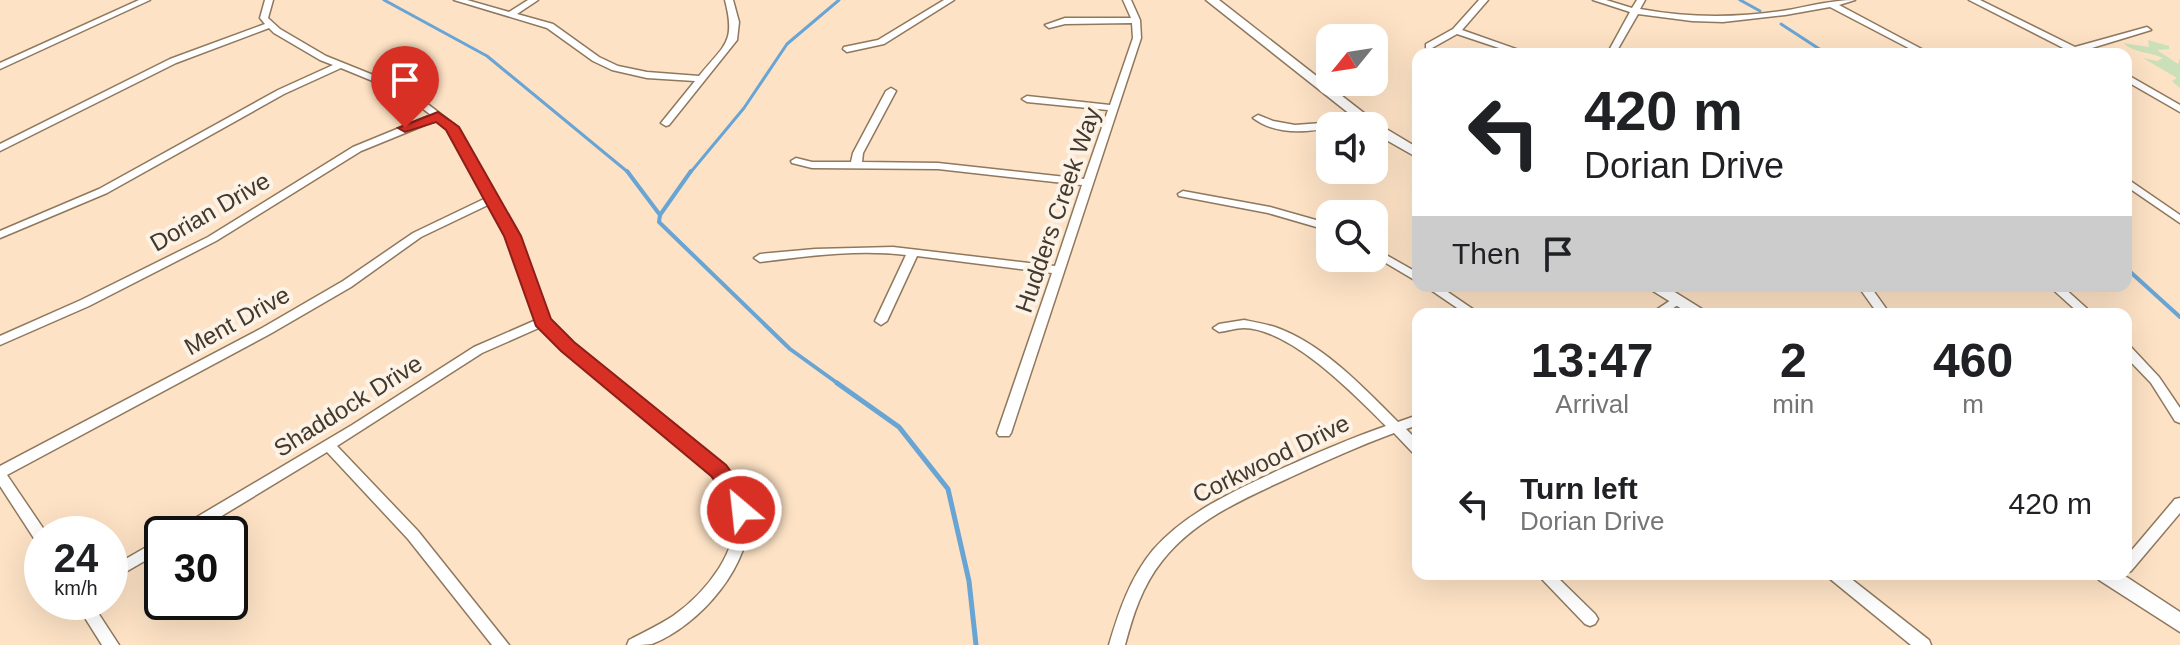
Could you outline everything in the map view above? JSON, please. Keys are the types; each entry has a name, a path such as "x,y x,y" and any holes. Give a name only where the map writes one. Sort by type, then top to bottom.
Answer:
{"street":[{"path":"0,66 146,0"},
{"path":"269,0 264,18 269,25 339,66 405,91 460,137 491,200 513,236 543,322 719,471 739,502 742,525 738,541 716,584 680,619 635,645"},
{"path":"458,0 555,29 596,59 615,68 647,75 701,79"},
{"path":"511,14 534,0"},
{"path":"666,123 734,35 729,0"},
{"path":"847,49 881,42 950,0"},
{"path":"1049,25 1072,21 1136,20 1127,0"},
{"path":"1212,0 1355,112"},
{"path":"1429,46 1456,31 1484,0"},
{"path":"1597,0 1637,13 1720,21 1763,17 1851,0"},
{"path":"1615,48 1637,13 1641,0"},
{"path":"1973,0 2070,48"},
{"path":"1831,4 1915,48"},
{"name":"Hudders Creek Way","path":"1004,433 1137,38 1136,20"},
{"path":"0,148 173,61 269,25"},
{"path":"2091,48 2147,30"},
{"path":"1456,31 1508,48"},
{"path":"0,235 118,183 281,92 339,66"},
{"path":"2132,81 2180,109"},
{"path":"856,165 858,153 891,91"},
{"path":"1027,99 1113,108"},
{"name":"Dorian Drive","path":"0,341 85,303 212,239 357,149 438,116"},
{"path":"1258,118 1278,125 1316,125"},
{"path":"1388,135 1412,150"},
{"path":"796,161 812,165 938,166 1088,183"},
{"path":"2132,185 2180,220"},
{"path":"1183,194 1270,210 1316,224"},
{"name":"Ment Drive","path":"0,474 279,324 347,284 417,235 491,200"},
{"path":"760,258 866,250 913,252 1059,270"},
{"path":"881,321 913,252"},
{"path":"1388,260 1412,274"},
{"path":"1440,292 1465,308"},
{"path":"1663,292 1691,308"},
{"path":"2062,292 2080,308"},
{"path":"1665,308 1677,300"},
{"name":"Shaddock Drive","path":"210,516 478,350 543,322"},
{"path":"1219,328 1249,324 1299,345 1328,365 1412,444"},
{"path":"2132,355 2155,380 2180,418"},
{"name":"Corkwood Drive","path":"1117,645 1136,585 1159,553 1190,524 1244,492 1354,441 1412,422"},
{"path":"328,445 413,535 501,645"},
{"path":"0,474 27,516"},
{"path":"2132,556 2180,503"},
{"path":"1550,580 1590,619"},
{"path":"1842,580 1923,645"},
{"path":"2124,580 2180,623"},
{"path":"95,620 111,645"}],"green space":[{"path":"2148,40 2169,46 2169,49 2157,50 2178,64 2180,58 2180,88 2172,81 2177,78 2143,58 2157,61 2163,58 2132,49 2123,43 2149,47"}],"waterway":[{"path":"384,0 487,56 628,172"},
{"path":"690,173 744,108 787,44 839,0"},
{"path":"1740,0 1760,11"},
{"path":"1781,24 1818,48"},
{"path":"660,215 691,171"},
{"path":"628,172 660,215"},
{"path":"660,215 659,222 790,349 840,385"},
{"path":"2132,273 2180,317"},
{"path":"837,383 899,427 948,489 969,581 976,645"}],"route":[{"path":"405,128 438,116 452,127 513,236 543,322 719,471 735,493 741,510"}]}
